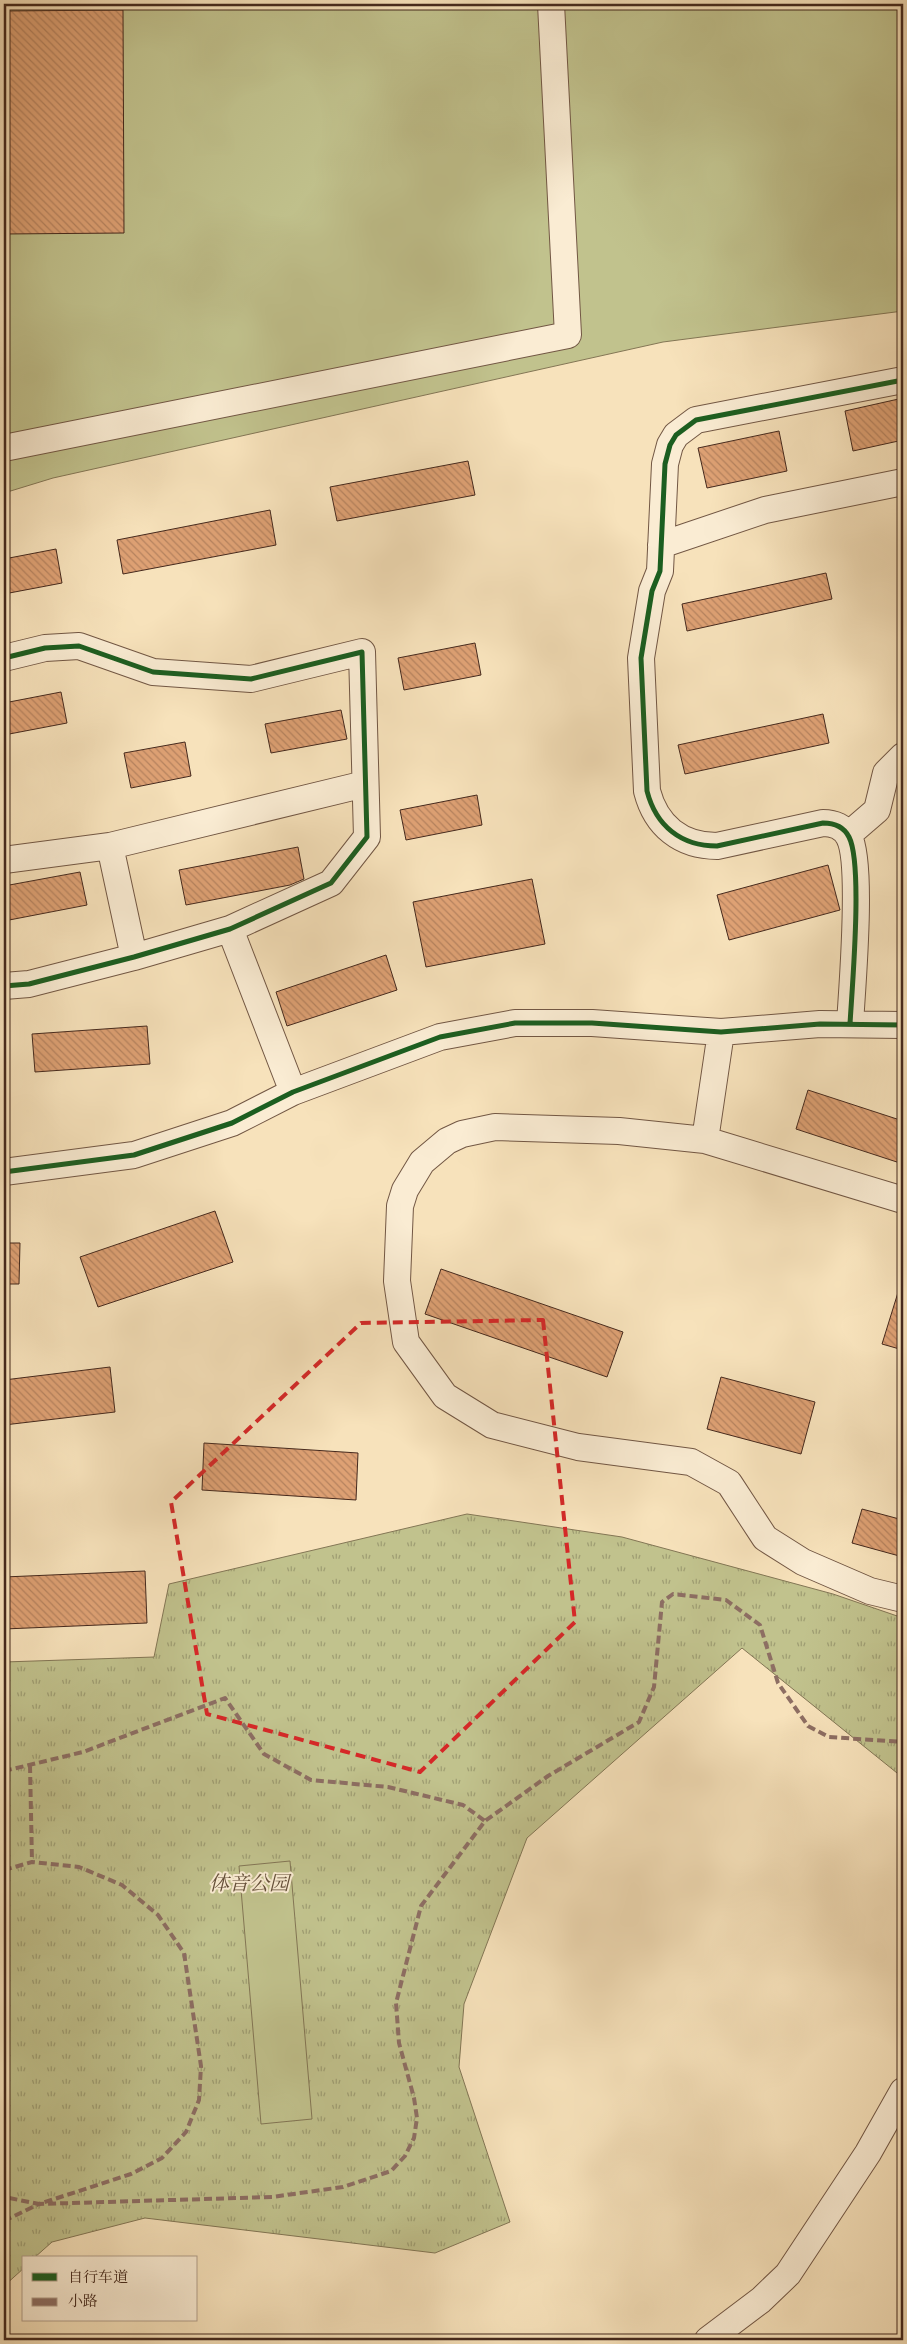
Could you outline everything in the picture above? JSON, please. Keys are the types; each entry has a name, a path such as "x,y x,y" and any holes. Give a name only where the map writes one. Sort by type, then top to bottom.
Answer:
{"street":[{"path":"4,448 568,336 551,4"},
{"path":"850,1024 856,880 851,842 848,835 837,825 824,823 717,846 706,846 684,840 675,835 660,820 647,792 641,658 652,590 660,571 666,454 676,435 685,426 696,420 903,380"},
{"path":"661,545 764,510 903,482"},
{"path":"4,658 45,648 79,646 153,672 251,678 362,652 367,837 331,883 230,929 134,957 29,984 4,986"},
{"path":"848,835 877,810 886,773 903,756"},
{"path":"4,860 110,846 365,784"},
{"path":"110,846 134,957"},
{"path":"230,929 293,1092"},
{"path":"4,1172 134,1155 232,1123 293,1092 440,1037 515,1023 592,1023 721,1032 820,1024 903,1025"},
{"path":"704,1140 721,1032"},
{"path":"903,1200 704,1140 619,1131 496,1127 462,1134 447,1141 422,1162 405,1190 400,1206 397,1281 406,1342 445,1396 492,1426 578,1447 691,1462 729,1483 765,1538 804,1562 870,1591 903,1599"},
{"path":"708,2340 761,2300 788,2274 868,2153 903,2091"}],"highlighted area":[{"path":"543,1320 575,1622 420,1772 207,1714 171,1502 361,1323"}],"green space":[{"path":"4,4 903,4 903,311 663,342 53,478 4,493"},
{"name":"体音公园","path":"467,1514 622,1537 833,1594 903,1618 903,1775 902,1777 742,1648 527,1838 464,2004 459,2067 510,2222 435,2253 145,2218 52,2242 36,2256 22,2256 22,2270 4,2286 4,1662 154,1657 169,1584"},
{"path":"290,1861 312,2119 261,2124 239,1866"}],"building":[{"path":"123,10 124,233 4,234 4,11"},
{"path":"903,398 903,440 853,451 845,411"},
{"path":"779,431 787,471 707,488 698,448"},
{"path":"468,461 475,495 337,521 330,487"},
{"path":"270,510 276,545 123,574 117,540"},
{"path":"56,549 62,583 4,594 4,559"},
{"path":"826,573 832,599 687,631 682,604"},
{"path":"475,643 481,675 404,690 398,658"},
{"path":"61,692 67,723 4,735 4,703"},
{"path":"341,710 347,739 271,753 265,724"},
{"path":"823,714 829,743 685,774 678,745"},
{"path":"185,742 191,776 131,788 124,753"},
{"path":"477,795 482,825 406,840 400,810"},
{"path":"298,847 304,879 290,885 186,905 179,870"},
{"path":"828,865 840,910 729,940 717,895"},
{"path":"80,872 87,905 4,921 4,886"},
{"path":"532,879 545,944 426,967 413,902"},
{"path":"386,955 397,990 287,1026 276,992"},
{"path":"147,1026 150,1064 35,1072 32,1034"},
{"path":"808,1090 903,1121 903,1164 796,1129"},
{"path":"215,1211 233,1262 98,1307 80,1257"},
{"path":"4,1243 20,1243 19,1284 4,1284"},
{"path":"441,1269 623,1332 607,1377 425,1314"},
{"path":"900,1286 903,1287 903,1350 882,1344"},
{"path":"110,1367 115,1412 4,1425 4,1380"},
{"path":"721,1377 815,1402 801,1454 707,1429"},
{"path":"204,1443 358,1453 356,1500 202,1490"},
{"path":"862,1509 903,1520 903,1557 852,1543"},
{"path":"145,1571 147,1623 4,1629 4,1577"}],"marked path":[{"path":"4,2221 39,2204 272,2197 343,2187 391,2171 405,2156 414,2138 417,2118 414,2098 399,2043 396,2003 421,1906 485,1821 548,1776 639,1722 654,1687 662,1602 673,1594 726,1600 760,1625 778,1683 808,1726 829,1737 903,1742"},
{"path":"4,1771 83,1752 225,1698 264,1754 311,1780 388,1787 463,1805 485,1821"},
{"path":"30,1765 32,1862"},
{"path":"4,1870 32,1862 79,1867 122,1885 158,1915 184,1953 201,2066 199,2100 186,2132 162,2158 131,2174 39,2204 4,2197"}],"cycle path":[{"path":"850,1024 856,899 853,851 849,837 838,826 823,823 717,846 692,842 672,832 657,814 647,791 641,658 652,591 660,571 665,464 670,445 676,435 696,420 903,380"},
{"path":"4,658 45,648 79,646 153,672 251,679 362,652 367,837 331,883 230,929 134,957 29,984 4,986"},
{"path":"4,1172 134,1155 232,1123 293,1092 440,1037 515,1023 592,1023 721,1032 820,1024 903,1025"}]}
